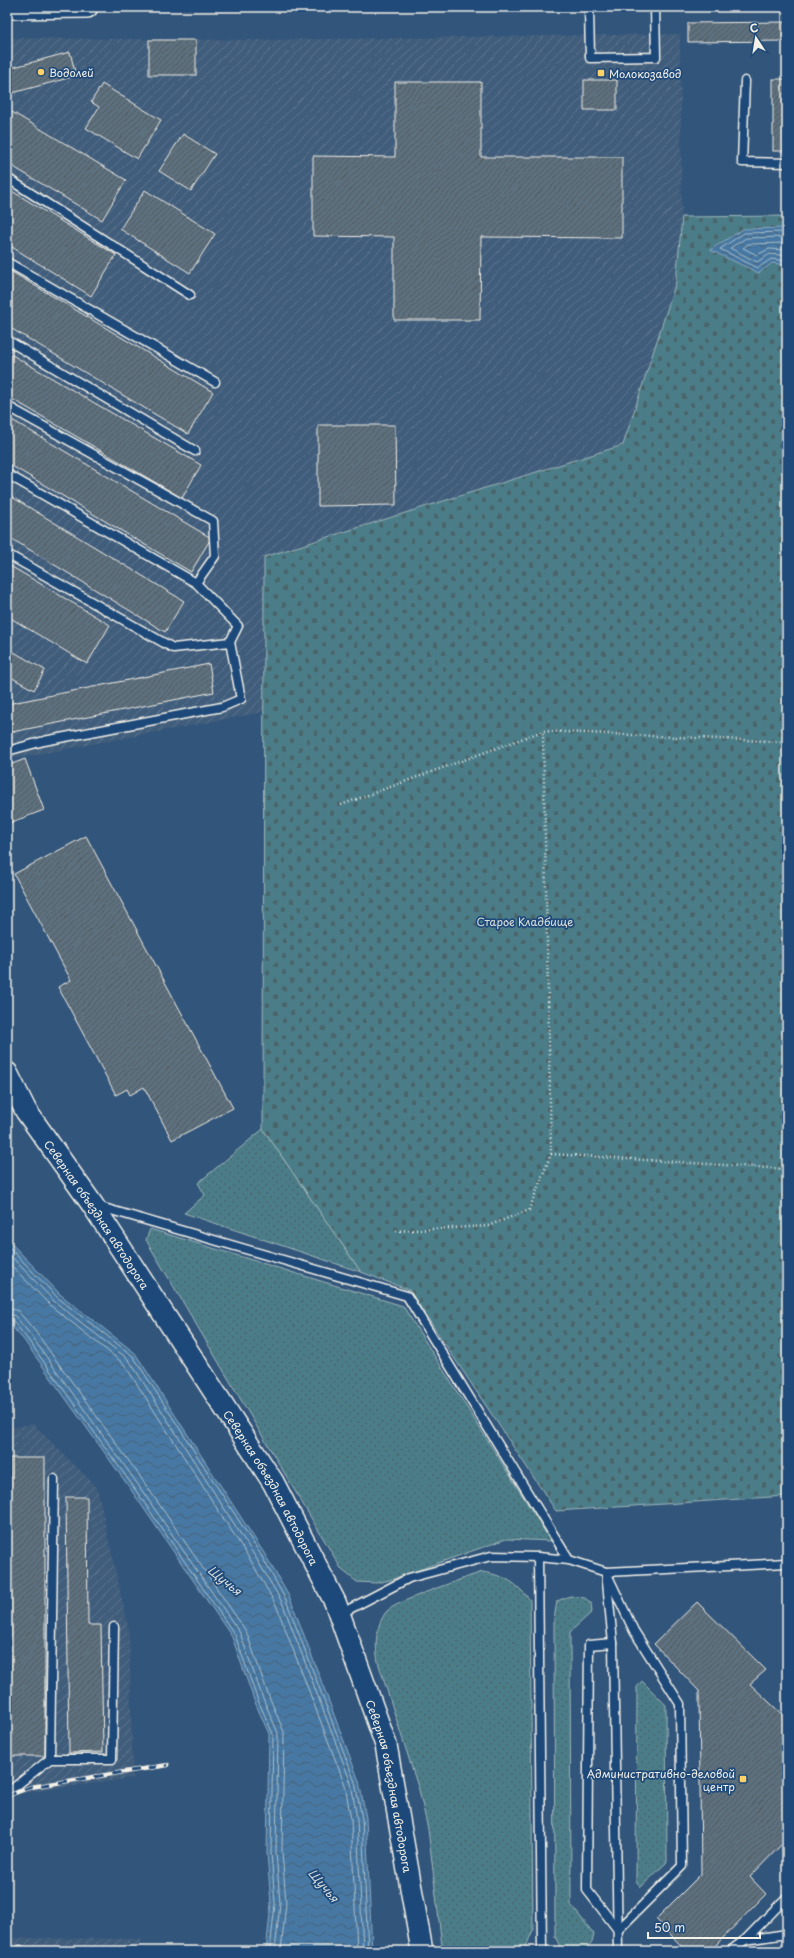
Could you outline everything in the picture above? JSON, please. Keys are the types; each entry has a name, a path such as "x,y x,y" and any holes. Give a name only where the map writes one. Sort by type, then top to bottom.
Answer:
{"street":[{"path":"7,8 87,7"},
{"name":"Северная объездная автодорога","path":"7,1073 26,1112 92,1204 273,1482 336,1602 386,1745 422,1951"}],"lane":[{"path":"589,7 590,58 656,57 656,7"},
{"path":"745,81 742,162 787,163"},
{"path":"7,178 190,295"},
{"path":"7,262 214,382"},
{"path":"7,340 195,451"},
{"path":"7,406 214,521 215,556 196,583"},
{"path":"7,474 196,583 238,626 230,642 241,699 222,707 44,741 7,751"},
{"path":"7,554 173,648 230,642"},
{"path":"92,1204 408,1296 569,1560"},
{"path":"50,1759 54,1480"},
{"path":"340,1614 410,1578 491,1556 538,1557 569,1560 606,1572 787,1563"},
{"path":"538,1557 542,1951"},
{"path":"606,1572 613,1644 618,1951"},
{"path":"606,1572 634,1631 680,1704 682,1866 618,1930"},
{"path":"7,1793 50,1759 112,1758 114,1627"},
{"path":"613,1644 589,1644 587,1890 618,1930"},
{"path":"730,1951 745,1940 787,1897"},
{"path":"745,1940 787,1934"}],"path":[{"path":"341,806 543,731 787,742"},
{"path":"396,1231 488,1226 529,1210 551,1154 543,731"},
{"path":"551,1154 787,1169"}],"shaded area":[{"path":"680,34 682,217 677,282 624,445 265,557 264,712 7,760 7,38 259,40"},
{"path":"33,1424 97,1487 129,1631 133,1778 7,1795 7,1428"},
{"path":"7,1938 140,1939 140,1951 7,1951"}],"green space":[{"name":"Старое Кладбище","path":"787,216 787,1496 556,1511 409,1290 361,1272 263,1129 264,557 623,445 676,282 682,217"},
{"path":"263,1129 361,1272 184,1213 205,1195 198,1183"},
{"path":"150,1229 403,1306 551,1541 506,1539 390,1580 376,1583 357,1582 342,1570 146,1240"},
{"path":"482,1572 504,1578 515,1584 530,1600 533,1930 524,1951 445,1951 442,1946 428,1829 419,1790 377,1656 376,1643 378,1630 382,1618 391,1608 402,1602"},
{"path":"570,1596 585,1598 591,1603 592,1612 570,1632 571,1905 594,1934 593,1940 590,1944 582,1950 571,1950 560,1947 555,1936 554,1619 557,1601"},
{"path":"642,1681 666,1705 667,1862 641,1887 636,1881 637,1687"}],"water":[{"path":"787,228 787,265 772,263 759,273 710,250 743,229"},
{"name":"Щучья","path":"7,1239 61,1295 135,1353 264,1553 290,1598 359,1781 366,1818 372,1951 266,1951 271,1904 267,1853 269,1734 254,1700 232,1637 127,1484 23,1339 7,1321"}],"building":[{"path":"787,22 787,41 688,42 688,23"},
{"path":"149,40 196,40 196,75 149,75"},
{"name":"Водолей","path":"70,52 76,76 12,93 7,69"},
{"path":"773,79 787,79 787,151 773,151"},
{"path":"584,80 617,80 617,110 584,110"},
{"path":"395,82 481,82 481,157 622,157 622,238 481,237 480,320 394,320 394,237 313,236 313,156 395,157"},
{"path":"102,84 161,120 137,159 86,128 99,107 91,102"},
{"path":"7,109 126,180 102,220 7,163"},
{"path":"183,134 215,154 191,191 159,171"},
{"path":"7,188 116,255 91,296 7,244"},
{"path":"145,190 215,234 190,273 120,229"},
{"path":"7,269 213,392 188,434 7,326"},
{"path":"7,352 201,465 182,498 7,396"},
{"path":"7,417 211,538 191,572 7,463"},
{"path":"318,425 395,425 396,505 318,506"},
{"path":"7,494 184,601 165,632 7,536"},
{"path":"7,564 110,625 87,664 7,616"},
{"path":"7,648 45,670 34,690 7,675"},
{"path":"209,664 214,692 7,733 7,704"},
{"path":"25,759 44,810 7,824 7,766"},
{"path":"86,836 233,1108 172,1140 144,1087 130,1095 127,1089 116,1095 58,987 71,980 14,874"},
{"path":"10,1458 45,1458 45,1756 10,1756"},
{"path":"66,1497 87,1497 88,1625 101,1625 103,1752 69,1753"},
{"name":"Административно-деловой центр","path":"697,1602 766,1670 750,1684 787,1719 787,1839 750,1877 766,1894 710,1951 686,1951 656,1919 701,1874 699,1691 654,1644"},
{"path":"34,1947 65,1947 64,1951 33,1951"}],"railway":[{"path":"7,1796 31,1787 168,1765"}],"place":[{"name":"Водолей","path":"41,72"},
{"name":"Молокозавод","path":"601,73"},
{"name":"Административно-деловой центр","path":"743,1779"}]}
